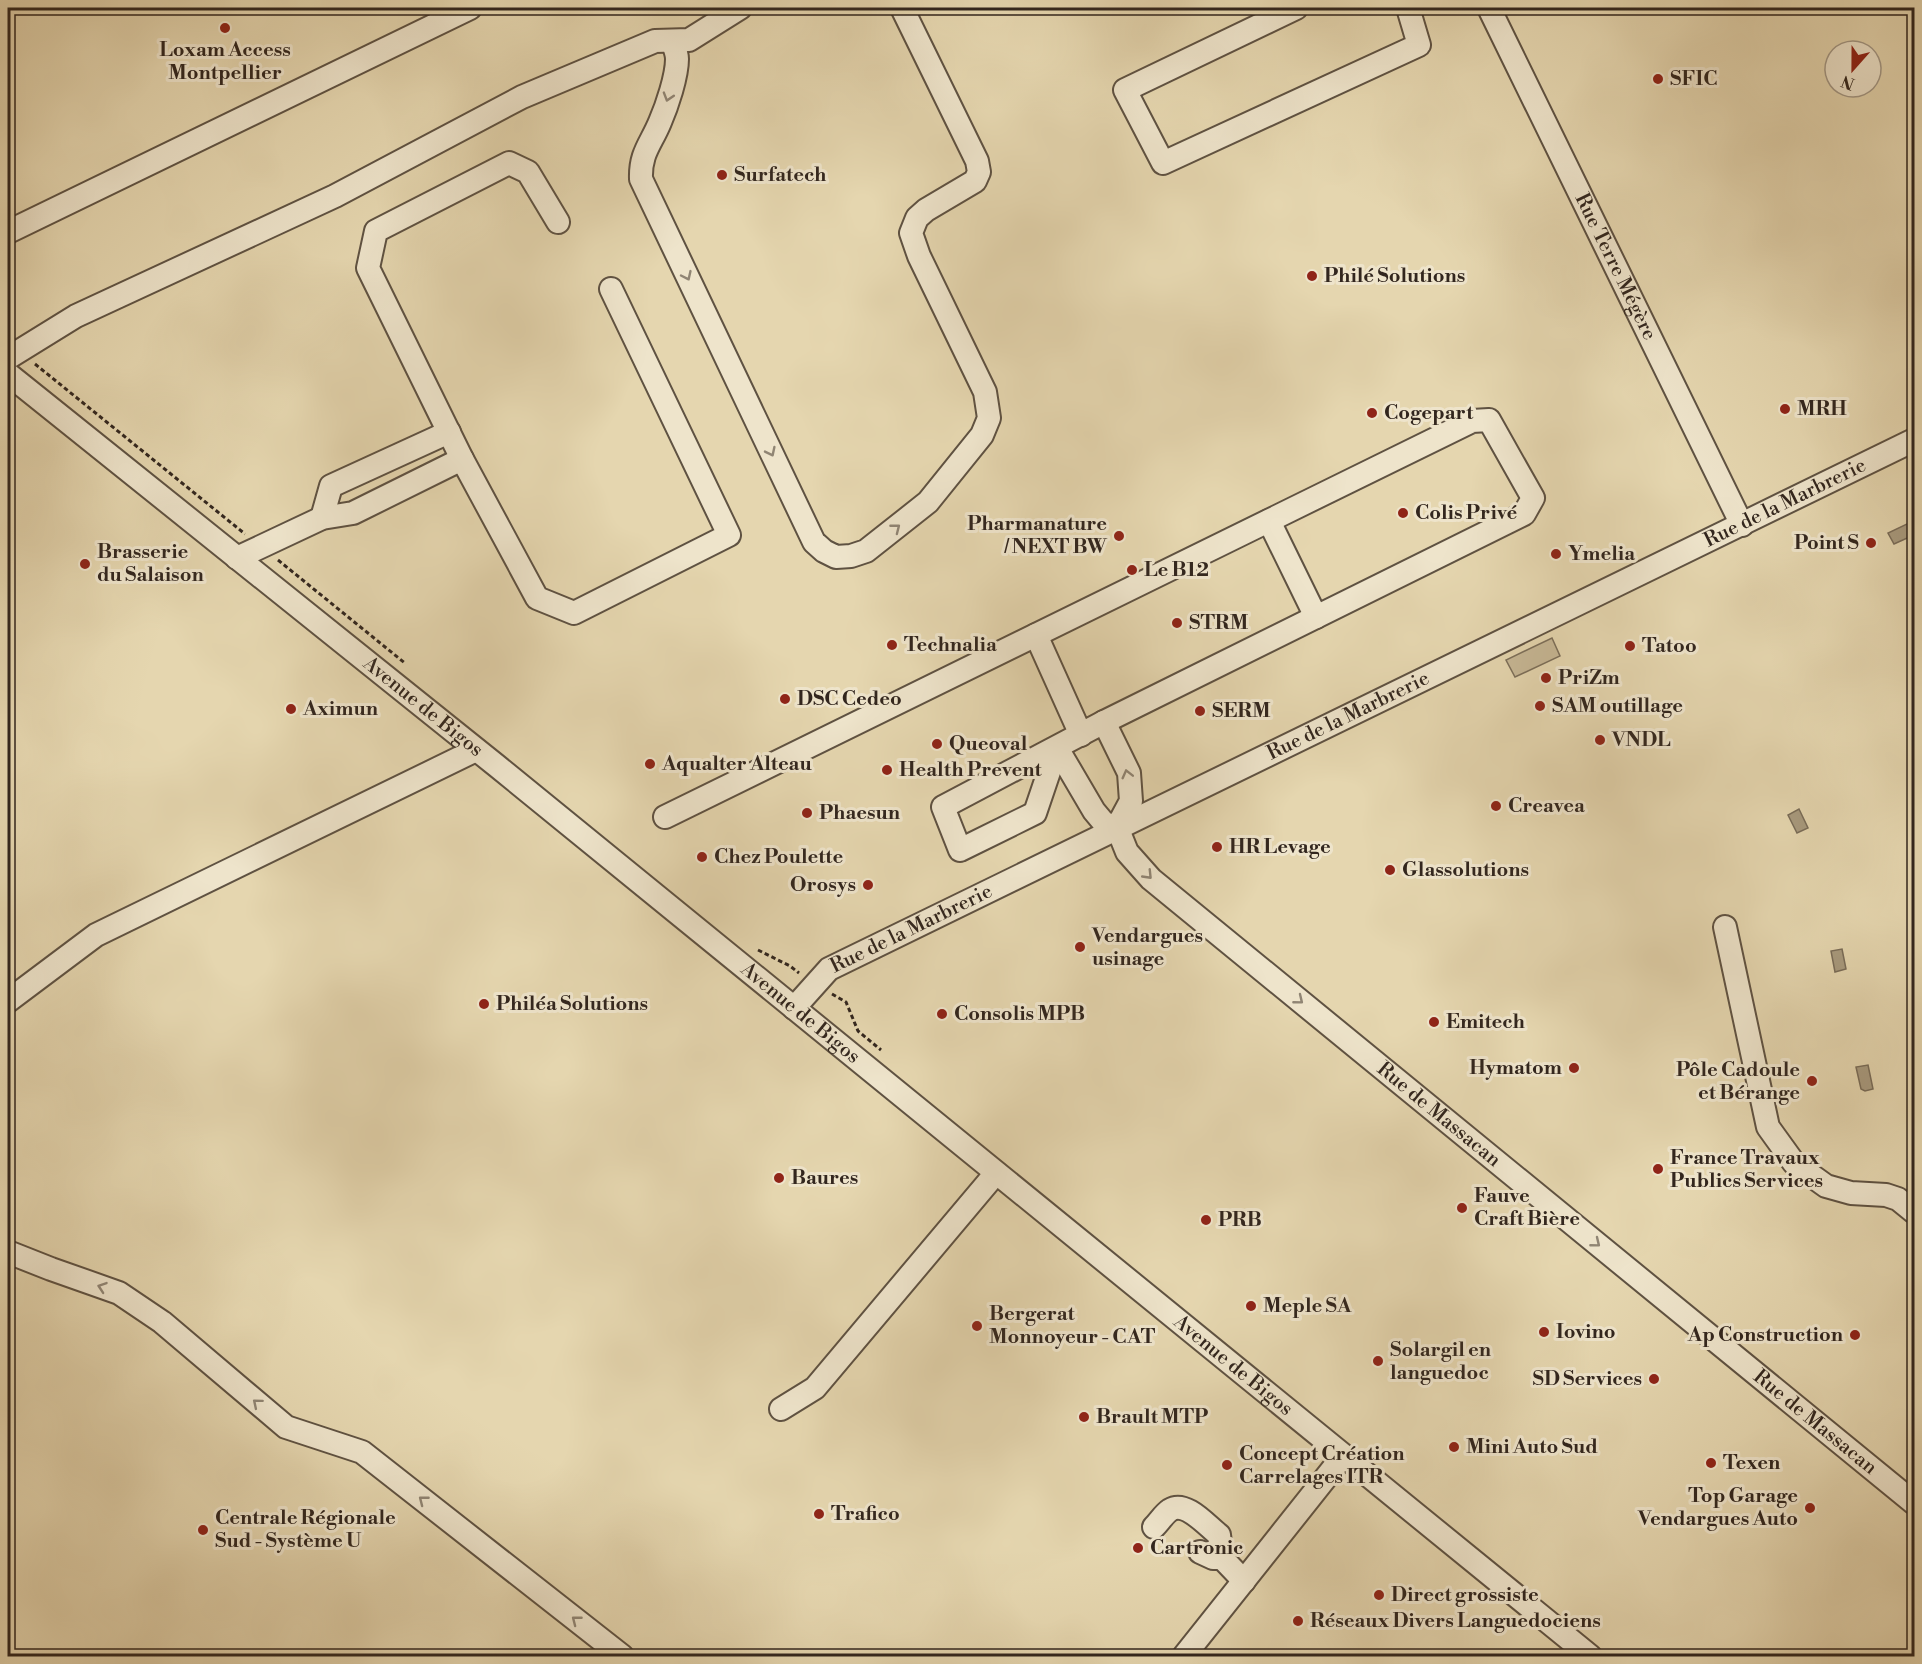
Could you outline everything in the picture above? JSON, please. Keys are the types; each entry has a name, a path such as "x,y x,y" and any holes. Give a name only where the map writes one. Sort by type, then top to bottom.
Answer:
{"street":[{"path":"8,232 470,8"},
{"path":"8,357 76,316 335,196 522,97 655,41 689,40 740,8"},
{"path":"672,40 677,57 674,76 660,122 644,152 641,179 814,542 824,551 836,557 851,556 866,551 928,502 982,435 989,418 985,392 919,256 911,233 917,218 926,210 975,181 979,172 977,161 902,8"},
{"path":"1296,8 1125,90 1163,163 1419,45 1408,8"},
{"name":"Rue Terre Mégère","path":"1489,8 1742,525"},
{"path":"558,222 528,172 509,162 376,231 368,268 462,459 537,598 574,613 729,535 611,289"},
{"name":"Avenue de Bigos","path":"8,374 476,750 1590,1656"},
{"path":"665,817 1472,421 1489,420 1533,498 1524,514 1104,722 943,807 960,850 1035,813 1057,748"},
{"path":"322,518 331,486 449,432"},
{"name":"Rue de la Marbrerie","path":"794,1008 829,969 1914,440"},
{"path":"237,558 322,518 353,513 462,459"},
{"path":"1269,521 1316,617"},
{"path":"1036,635 1081,735"},
{"path":"1057,748 1094,811 1104,823 1117,827 1131,801 1129,773 1104,722"},
{"path":"8,1001 96,935 476,750"},
{"name":"Rue de Massacan","path":"1117,827 1127,852 1151,879 1914,1503"},
{"path":"1725,927 1768,1127 1794,1163 1827,1186 1851,1193 1886,1195 1898,1200 1914,1212"},
{"path":"782,1409 815,1388 996,1173"},
{"path":"8,1252 120,1293 162,1322 286,1427 362,1452 622,1656"},
{"path":"1184,1656 1343,1456"},
{"path":"1154,1527 1171,1509 1179,1507 1188,1510 1219,1535 1222,1558 1244,1581"},
{"path":"1200,1552 1213,1558 1222,1558"}],"shaded area":[{"path":"1911,522 1914,524 1914,535 1894,544 1888,533"},
{"path":"1552,638 1560,656 1515,677 1506,660"},
{"path":"1799,809 1808,828 1797,833 1788,815"},
{"path":"1842,949 1846,969 1835,972 1831,951"},
{"path":"1868,1065 1873,1089 1865,1091 1861,1089 1856,1067"}],"place":[{"name":"Loxam Access Montpellier","path":"225,28"},
{"name":"SFIC","path":"1658,79"},
{"name":"Surfatech","path":"722,175"},
{"name":"Philé Solutions","path":"1312,276"},
{"name":"MRH","path":"1785,409"},
{"name":"Cogepart","path":"1372,413"},
{"name":"Colis Privé","path":"1403,513"},
{"name":"Pharmanature / NEXT BW","path":"1119,536"},
{"name":"Point S","path":"1871,543"},
{"name":"Ymelia","path":"1556,554"},
{"name":"Brasserie du Salaison","path":"85,564"},
{"name":"Le B12","path":"1132,570"},
{"name":"STRM","path":"1177,623"},
{"name":"Technalia","path":"892,645"},
{"name":"Tatoo","path":"1630,646"},
{"name":"PriZm","path":"1546,678"},
{"name":"DSC Cedeo","path":"785,699"},
{"name":"SAM outillage","path":"1540,706"},
{"name":"Aximun","path":"291,709"},
{"name":"SERM","path":"1200,711"},
{"name":"VNDL","path":"1600,740"},
{"name":"Queoval","path":"937,744"},
{"name":"Aqualter Alteau","path":"650,764"},
{"name":"Health Prevent","path":"887,770"},
{"name":"Creavea","path":"1496,806"},
{"name":"Phaesun","path":"807,813"},
{"name":"HR Levage","path":"1217,847"},
{"name":"Chez Poulette","path":"702,857"},
{"name":"Glassolutions","path":"1390,870"},
{"name":"Orosys","path":"868,885"},
{"name":"Vendargues usinage","path":"1080,947"},
{"name":"Philéa Solutions","path":"484,1004"},
{"name":"Consolis MPB","path":"942,1014"},
{"name":"Emitech","path":"1434,1022"},
{"name":"Hymatom","path":"1574,1068"},
{"name":"Pôle Cadoule et Bérange","path":"1812,1081"},
{"name":"France Travaux Publics Services","path":"1658,1169"},
{"name":"Baures","path":"779,1178"},
{"name":"Fauve Craft Bière","path":"1462,1208"},
{"name":"PRB","path":"1206,1220"},
{"name":"Meple SA","path":"1251,1306"},
{"name":"Bergerat Monnoyeur - CAT","path":"977,1326"},
{"name":"Iovino","path":"1544,1332"},
{"name":"Ap Construction","path":"1855,1335"},
{"name":"Solargil en languedoc","path":"1378,1361"},
{"name":"SD Services","path":"1654,1379"},
{"name":"Brault MTP","path":"1084,1417"},
{"name":"Mini Auto Sud","path":"1454,1447"},
{"name":"Texen","path":"1711,1463"},
{"name":"Concept Création Carrelages ITR","path":"1227,1465"},
{"name":"Top Garage Vendargues Auto","path":"1810,1508"},
{"name":"Trafico","path":"819,1514"},
{"name":"Centrale Régionale Sud - Système U","path":"203,1530"},
{"name":"Cartronic","path":"1138,1548"},
{"name":"Direct grossiste","path":"1379,1595"},
{"name":"Réseaux Divers Languedociens","path":"1298,1621"}]}
